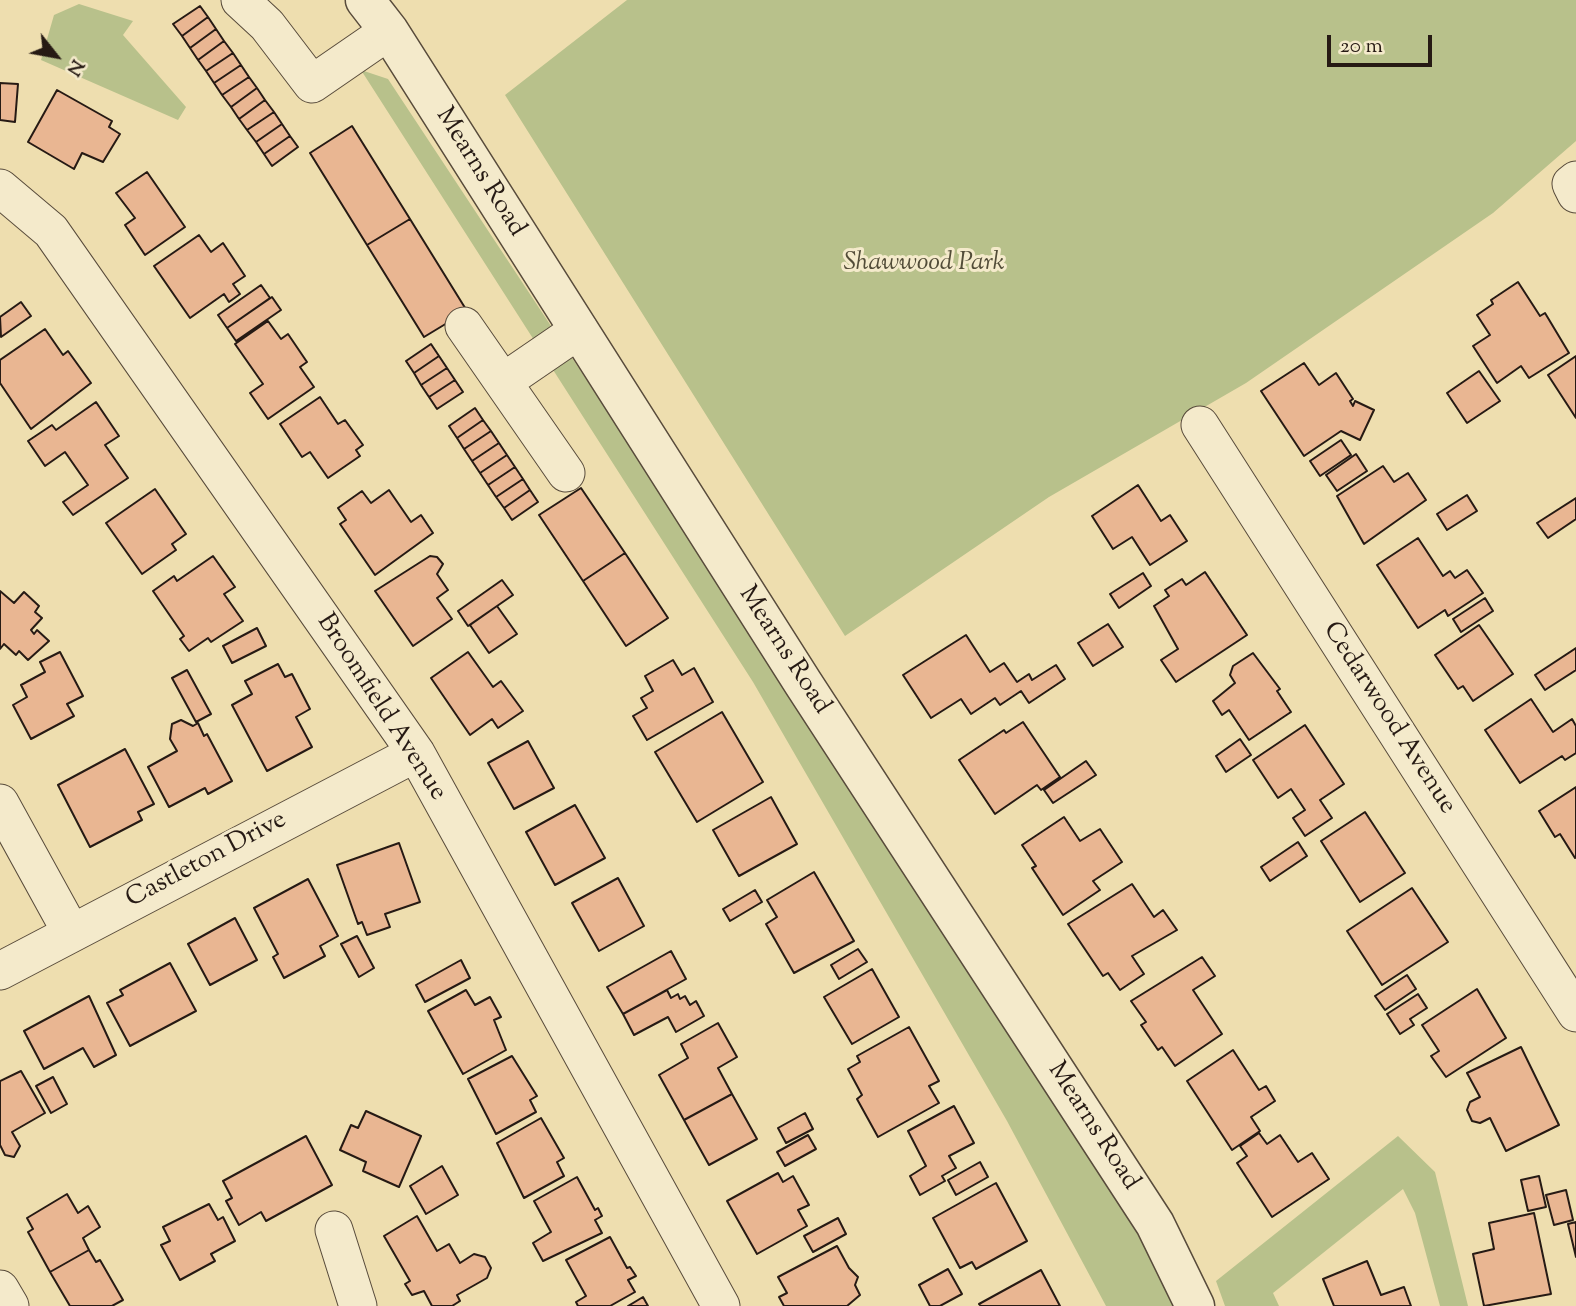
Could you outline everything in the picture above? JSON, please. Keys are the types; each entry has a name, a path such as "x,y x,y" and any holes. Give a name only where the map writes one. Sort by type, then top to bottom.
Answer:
{"street":[{"path":"240,0 267,24 312,84 389,31"},
{"name":"Mearns Road","path":"365,0 389,31 803,683 1155,1224 1195,1306"},
{"name":"Broomfield Avenue","path":"0,188 51,231 416,752 721,1306"},
{"path":"464,326 566,473"},
{"path":"503,382 579,330"},
{"name":"Cedarwood Avenue","path":"1200,425 1576,1013"},
{"name":"Castleton Drive","path":"0,971 416,752"},
{"path":"0,803 71,932"},
{"path":"334,1230 358,1306"},
{"path":"0,1289 9,1306"}],"green space":[{"name":"Shawwood Park","path":"627,0 1576,0 1576,141 1493,213 1246,383 1049,497 845,636 505,95"},
{"path":"79,4 133,21 123,35 186,107 178,120 41,60 54,15"},
{"path":"361,70 388,79 813,723 1134,1221 1184,1306 1106,1306 1007,1121 753,682"},
{"path":"1398,1136 1435,1172 1468,1306 1440,1306 1415,1213 1403,1189 1273,1293 1279,1306 1225,1306 1216,1281"}],"building":[{"path":"200,6 208,17 182,36 173,24"},
{"path":"208,17 216,29 190,48 182,36"},
{"path":"216,29 224,41 198,60 190,48"},
{"path":"224,41 233,53 206,71 198,60"},
{"path":"233,53 241,65 214,83 206,71"},
{"path":"241,65 249,77 222,95 214,83"},
{"path":"249,77 257,88 231,107 222,95"},
{"path":"0,83 18,84 15,122 0,120"},
{"path":"257,88 265,100 239,119 231,107"},
{"path":"57,90 112,121 109,127 120,134 103,162 82,153 74,169 28,142"},
{"path":"265,100 274,112 247,130 239,119"},
{"path":"274,112 282,124 256,142 247,130"},
{"path":"282,124 290,136 264,154 256,142"},
{"path":"352,126 410,219 367,245 310,153"},
{"path":"290,136 298,147 272,166 264,154"},
{"path":"147,172 185,227 145,255 125,225 135,218 116,193"},
{"path":"410,219 467,311 424,337 367,245"},
{"path":"199,235 211,252 223,243 245,276 233,284 240,294 229,302 224,294 190,318 154,266"},
{"path":"1518,282 1540,316 1545,313 1569,353 1529,378 1521,366 1497,383 1473,346 1490,335 1477,315 1493,304 1491,300"},
{"path":"261,285 270,298 227,328 218,315"},
{"path":"272,297 281,310 236,341 227,328"},
{"path":"21,302 31,316 1,337 0,317"},
{"path":"268,321 281,339 288,334 307,362 300,367 314,387 268,419 250,393 263,384 235,344"},
{"path":"45,329 63,355 68,351 91,383 31,429 0,383 0,360"},
{"path":"431,344 439,356 414,373 406,361"},
{"path":"439,356 447,368 421,385 414,373"},
{"path":"1576,356 1576,418 1548,375"},
{"path":"1304,363 1319,385 1336,373 1353,399 1350,401 1353,406 1355,401 1374,410 1360,440 1341,431 1304,456 1261,391"},
{"path":"447,368 455,380 429,397 421,385"},
{"path":"1479,371 1500,401 1467,423 1447,393"},
{"path":"455,380 463,392 437,409 429,397"},
{"path":"320,397 338,424 345,420 363,445 356,450 360,456 328,478 310,452 302,457 280,424"},
{"path":"96,402 119,436 105,445 128,478 73,515 63,502 88,485 65,452 45,466 28,441 52,425 56,430"},
{"path":"475,408 483,420 457,438 449,426"},
{"path":"483,420 491,431 464,449 457,438"},
{"path":"491,431 499,443 472,461 464,449"},
{"path":"1341,440 1351,455 1320,476 1310,461"},
{"path":"499,443 507,455 480,473 472,461"},
{"path":"1356,454 1367,471 1337,491 1326,475"},
{"path":"507,455 515,467 488,485 480,473"},
{"path":"1383,466 1394,482 1408,473 1426,500 1364,544 1337,496"},
{"path":"515,467 523,479 496,497 488,485"},
{"path":"523,479 530,490 504,508 496,497"},
{"path":"1138,485 1161,521 1170,515 1187,541 1150,565 1132,537 1113,549 1092,516"},
{"path":"581,488 625,553 583,581 539,515"},
{"path":"155,489 186,534 172,544 176,550 142,574 106,523"},
{"path":"389,490 411,522 421,515 433,533 375,575 340,524 346,520 338,508 362,491 371,503"},
{"path":"530,490 538,502 512,520 504,508"},
{"path":"1467,495 1477,511 1447,530 1437,514"},
{"path":"1576,498 1576,519 1548,538 1537,523"},
{"path":"1418,538 1443,576 1450,571 1455,578 1467,570 1483,593 1448,616 1445,610 1418,628 1377,565"},
{"path":"625,553 668,618 626,646 583,581"},
{"path":"213,556 235,587 224,594 243,621 211,642 208,638 189,651 180,639 184,636 153,591 174,576 177,581"},
{"path":"430,556 437,557 443,564 437,574 448,590 437,598 452,619 413,646 375,591"},
{"path":"1205,572 1247,635 1176,682 1161,660 1178,649 1154,606 1169,596 1165,590 1182,579 1186,585"},
{"path":"1143,573 1151,586 1119,608 1110,594"},
{"path":"502,580 513,595 468,626 458,611"},
{"path":"0,591 14,603 24,592 39,606 35,612 42,618 31,630 34,634 37,630 49,641 28,660 19,651 16,655 4,644 0,649"},
{"path":"1485,598 1493,611 1461,632 1453,619"},
{"path":"497,606 517,634 489,653 470,625"},
{"path":"1108,624 1123,647 1093,666 1078,643"},
{"path":"1479,625 1513,674 1473,701 1463,686 1458,689 1435,655"},
{"path":"257,628 266,646 232,663 223,646"},
{"path":"966,635 990,672 1004,663 1017,682 1029,674 1032,680 1056,665 1065,679 1029,703 1021,691 1000,705 995,698 971,714 961,699 931,718 903,675"},
{"path":"1576,648 1576,670 1545,690 1535,675"},
{"path":"60,652 83,696 67,704 74,716 31,739 13,705 27,697 21,685 45,672 40,662"},
{"path":"468,652 493,687 501,681 523,711 498,728 492,719 470,735 431,678"},
{"path":"1253,653 1280,689 1277,691 1291,712 1249,740 1229,710 1222,715 1213,701 1235,683 1230,675 1233,666"},
{"path":"673,660 682,675 694,668 713,702 647,740 633,716 647,708 641,698 653,691 645,676"},
{"path":"278,664 285,677 292,674 310,709 296,717 312,747 267,771 232,705 252,694 245,681"},
{"path":"187,670 211,714 196,722 172,678"},
{"path":"1531,699 1553,732 1572,719 1576,726 1576,753 1565,760 1562,756 1520,783 1485,730"},
{"path":"722,712 763,782 697,822 655,752"},
{"path":"181,720 193,726 198,723 204,736 207,734 232,781 208,794 205,788 169,807 148,767 177,751 170,739 172,724"},
{"path":"1023,722 1060,777 1041,790 1037,785 995,814 959,760 1004,730 1006,733"},
{"path":"1305,725 1344,784 1320,800 1332,818 1305,836 1293,818 1305,810 1291,789 1278,798 1253,760"},
{"path":"1240,739 1251,755 1226,772 1216,756"},
{"path":"528,741 554,788 514,809 488,763"},
{"path":"125,749 154,804 138,812 142,820 90,847 58,785"},
{"path":"1086,761 1096,775 1053,803 1044,790"},
{"path":"1576,787 1575,858 1560,834 1555,837 1539,811"},
{"path":"771,797 797,844 739,876 713,830"},
{"path":"575,805 605,858 555,885 526,832"},
{"path":"1365,812 1405,873 1360,902 1321,841"},
{"path":"1064,817 1080,841 1100,829 1122,862 1093,881 1100,890 1063,915 1032,868 1036,866 1022,845"},
{"path":"1298,842 1307,856 1270,881 1261,867"},
{"path":"399,843 420,902 385,914 390,927 367,935 362,922 358,924 337,865"},
{"path":"814,872 854,941 794,973 766,924 777,917 767,900"},
{"path":"618,878 644,926 599,951 572,903"},
{"path":"308,879 338,936 320,946 325,956 284,978 273,957 278,954 254,908"},
{"path":"1132,884 1154,917 1163,910 1177,930 1132,956 1144,974 1120,990 1108,973 1103,976 1068,924"},
{"path":"1412,888 1448,942 1382,985 1347,931"},
{"path":"755,890 762,902 730,921 723,909"},
{"path":"235,918 257,960 210,985 188,944"},
{"path":"357,936 374,968 359,977 341,944"},
{"path":"858,949 867,962 839,979 831,965"},
{"path":"671,951 686,979 623,1014 607,987"},
{"path":"1202,957 1215,976 1193,990 1222,1034 1175,1066 1162,1047 1158,1050 1141,1025 1146,1022 1131,1001"},
{"path":"461,960 470,978 425,1002 416,985"},
{"path":"170,963 196,1011 130,1046 107,1003 123,995 120,990"},
{"path":"872,969 899,1017 852,1044 824,997"},
{"path":"1407,975 1416,989 1385,1010 1375,996"},
{"path":"1477,989 1506,1038 1446,1077 1431,1056 1439,1051 1422,1025"},
{"path":"466,990 475,1005 490,997 501,1017 494,1020 506,1050 463,1074 428,1011"},
{"path":"667,990 671,998 678,994 680,999 685,996 690,1005 696,1001 704,1016 676,1032 668,1017 634,1035 623,1014"},
{"path":"1418,994 1427,1008 1410,1019 1414,1025 1400,1034 1387,1014"},
{"path":"89,996 116,1055 94,1067 83,1048 44,1069 24,1031"},
{"path":"718,1023 737,1057 718,1068 732,1094 684,1120 659,1075 688,1058 681,1044"},
{"path":"909,1027 939,1081 929,1086 939,1103 878,1137 857,1099 862,1095 848,1069 860,1062 857,1056"},
{"path":"1521,1047 1559,1125 1506,1151 1490,1118 1480,1123 1472,1121 1467,1110 1470,1102 1480,1097 1467,1073"},
{"path":"1233,1050 1259,1090 1266,1086 1275,1101 1251,1117 1260,1131 1232,1150 1187,1081"},
{"path":"512,1056 537,1096 530,1100 536,1112 496,1134 468,1079"},
{"path":"21,1071 45,1113 12,1132 20,1146 14,1157 5,1155 0,1145 0,1081"},
{"path":"53,1077 67,1104 51,1113 36,1086"},
{"path":"732,1094 757,1139 709,1165 684,1120"},
{"path":"954,1106 974,1143 949,1156 956,1168 942,1176 945,1181 920,1195 910,1176 926,1166 908,1131"},
{"path":"366,1111 421,1136 399,1187 363,1171 366,1162 340,1150 351,1125 358,1128"},
{"path":"805,1113 813,1129 786,1143 778,1128"},
{"path":"541,1118 564,1158 557,1162 564,1176 524,1198 497,1143"},
{"path":"1259,1133 1267,1144 1280,1135 1298,1162 1312,1153 1329,1179 1272,1217 1237,1163 1247,1156 1240,1146"},
{"path":"808,1135 816,1149 785,1166 777,1152"},
{"path":"306,1136 332,1185 266,1221 261,1212 239,1225 226,1201 232,1198 223,1181"},
{"path":"980,1162 988,1177 956,1195 948,1180"},
{"path":"442,1166 458,1195 426,1214 410,1186"},
{"path":"778,1173 783,1182 793,1176 809,1205 798,1210 807,1226 757,1254 727,1201"},
{"path":"1539,1176 1546,1207 1528,1211 1521,1180"},
{"path":"577,1177 595,1210 598,1208 602,1216 595,1220 602,1233 543,1261 533,1243 551,1232 534,1201"},
{"path":"996,1183 1027,1241 976,1269 972,1262 960,1268 933,1218"},
{"path":"1566,1190 1573,1220 1554,1225 1546,1195"},
{"path":"67,1194 78,1213 88,1206 100,1227 83,1238 89,1250 50,1272 28,1232 33,1229 27,1218"},
{"path":"209,1204 218,1220 223,1217 235,1241 211,1254 215,1261 180,1280 161,1245 170,1241 163,1227"},
{"path":"1534,1213 1551,1294 1484,1306 1473,1254 1494,1249 1489,1223"},
{"path":"417,1216 437,1251 449,1244 460,1263 474,1254 485,1257 491,1268 487,1278 457,1295 460,1301 452,1306 432,1306 424,1291 412,1295 405,1284 410,1281 384,1236"},
{"path":"838,1218 846,1234 813,1252 804,1236"},
{"path":"1576,1222 1576,1257 1568,1224"},
{"path":"610,1237 627,1268 630,1267 636,1276 628,1280 635,1292 610,1306 578,1306 576,1302 586,1296 566,1260"},
{"path":"837,1246 849,1268 858,1277 855,1285 860,1295 847,1306 784,1306 779,1297 787,1293 778,1277"},
{"path":"89,1250 96,1262 100,1260 123,1300 112,1306 70,1306 50,1272"},
{"path":"1367,1261 1381,1295 1404,1287 1411,1306 1334,1306 1323,1279"},
{"path":"948,1269 962,1294 940,1306 930,1306 919,1285"},
{"path":"1041,1270 1060,1306 979,1304"},
{"path":"643,1297 648,1306 628,1306"}]}
